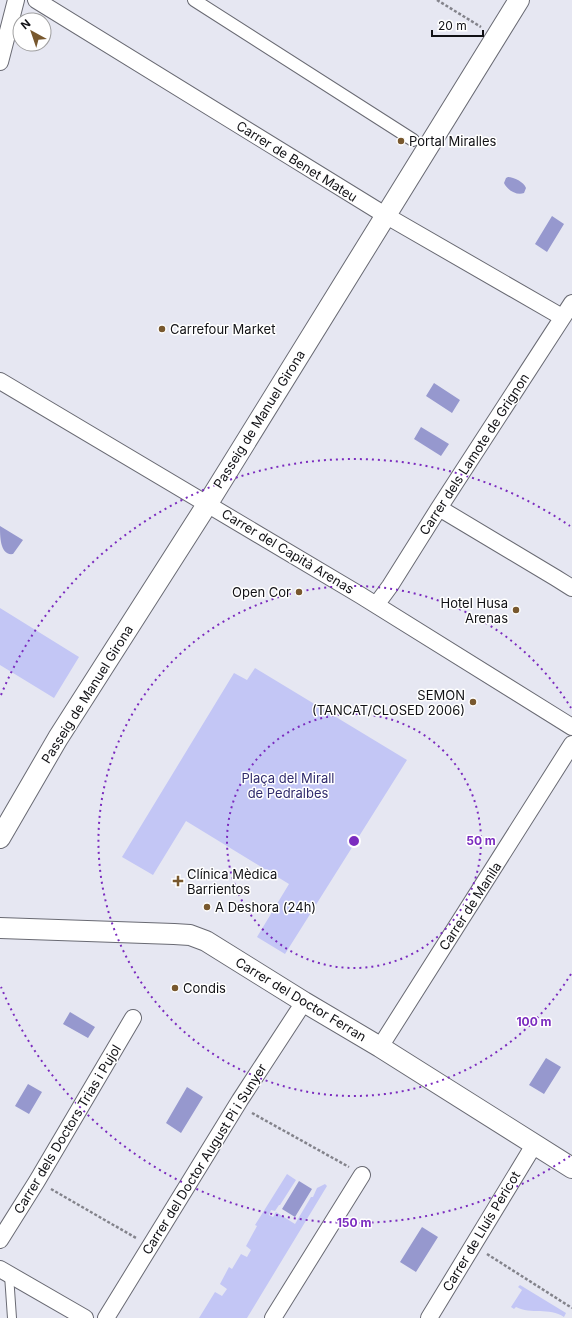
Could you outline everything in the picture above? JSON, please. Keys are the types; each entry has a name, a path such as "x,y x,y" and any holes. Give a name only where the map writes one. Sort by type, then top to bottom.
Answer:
{"street":[{"path":"0,62 16,0"},
{"name":"Carrer de Benet Mateu","path":"36,0 385,215 562,317"},
{"path":"194,0 414,140"},
{"name":"Passeig de Manuel Girona","path":"0,838 6,817 208,503 518,0"},
{"name":"Carrer dels Lamote de Grignon","path":"376,605 390,586 572,303"},
{"name":"Carrer del Capità Arenas","path":"0,381 208,503 376,605 572,728"},
{"path":"439,508 572,588"},
{"name":"Carrer de Manila","path":"380,1047 572,744"},
{"name":"Carrer del Doctor Ferran","path":"0,928 190,935 206,941 380,1047 572,1168"},
{"name":"Carrer del Doctor August Pi i Sunyer","path":"106,1318 240,1100 304,1002"},
{"name":"Carrer dels Doctors Trias i Pujol","path":"0,1240 41,1174 133,1018"},
{"name":"Carrer de Lluís Pericot","path":"429,1318 534,1145"},
{"path":"273,1318 362,1175"},
{"path":"5,1272 85,1318"}],"lane":[{"path":"5,1272 12,1318"}],"path":[{"path":"437,0 483,28"},
{"path":"252,1113 362,1175"},
{"path":"45,1185 142,1241"},
{"path":"483,1252 572,1308"}],"green space":[{"path":"0,608 79,657 54,698 0,665"},
{"name":"Plaça del Mirall de Pedralbes","path":"255,668 407,760 285,954 257,937 289,884 186,821 153,875 122,857 234,673 247,680"},
{"path":"287,1174 296,1180 280,1205 275,1211 271,1210 269,1215 273,1217 276,1212 295,1224 311,1197 313,1197 317,1188 325,1184 327,1186 247,1318 199,1318 215,1292 222,1296 227,1289 220,1284 229,1267 232,1269 241,1254 247,1257 251,1250 246,1246 257,1226 255,1225"},
{"path":"520,1285 566,1313 564,1317 552,1312 528,1311 516,1307 514,1309 511,1307 522,1290 518,1287"}],"shaded area":[{"path":"508,177 516,179 523,184 526,188 524,193 518,194 507,188 504,183"},
{"path":"552,216 564,224 547,252 535,244"},
{"path":"434,383 460,400 452,413 426,396"},
{"path":"421,427 449,444 441,456 414,439"},
{"path":"0,526 23,540 13,554 5,552 3,549"},
{"path":"70,1012 95,1027 88,1038 63,1024"},
{"path":"546,1058 561,1067 544,1094 529,1085"},
{"path":"28,1084 42,1092 29,1114 15,1106"},
{"path":"187,1087 203,1097 181,1133 166,1123"},
{"path":"299,1181 312,1189 295,1217 282,1209"},
{"path":"422,1227 438,1237 416,1272 400,1262"}],"place":[{"name":"Portal Miralles","path":"401,141"},
{"name":"Carrefour Market","path":"162,329"},
{"name":"Open Cor","path":"299,592"},
{"name":"Hotel Husa Arenas","path":"516,610"},
{"name":"SEMON (TANCAT/CLOSED 2006)","path":"473,702"},
{"name":"Clínica Mèdica Barrientos","path":"178,881"},
{"name":"A Deshora (24h)","path":"207,907"},
{"name":"Condis","path":"175,988"}]}
